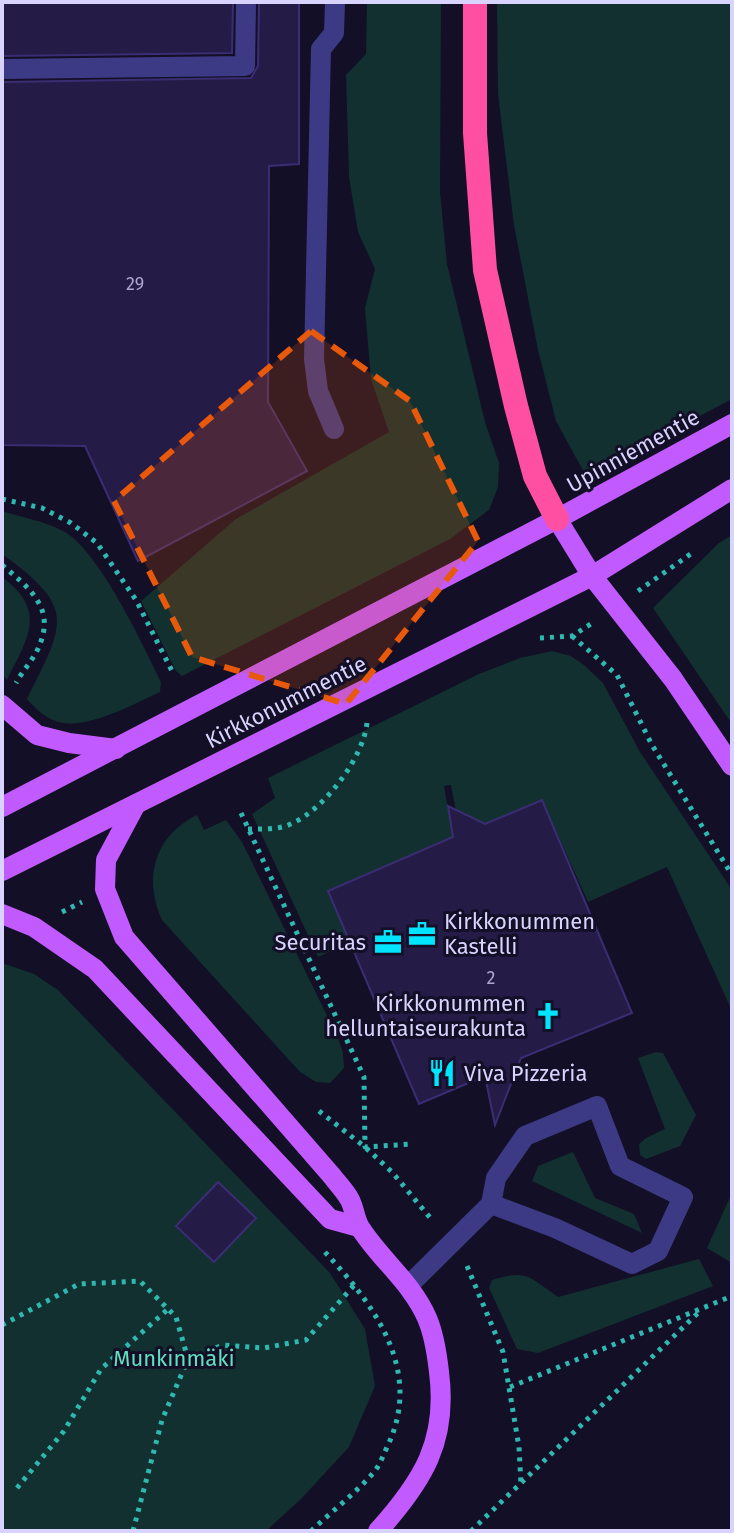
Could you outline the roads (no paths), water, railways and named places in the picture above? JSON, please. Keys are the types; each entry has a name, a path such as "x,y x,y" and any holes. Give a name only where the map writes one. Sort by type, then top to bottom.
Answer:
{"highway":[{"path":"475,2 475,133 485,270 535,476 557,519"}],"main road":[{"name":"Upinniementie","path":"557,519 732,424"},
{"path":"592,576 732,489"},
{"path":"557,519 592,576 673,679 732,766"},
{"name":"Kirkkonummentie","path":"2,807 557,519"},
{"name":"Kirkkonummentie","path":"2,871 592,576"},
{"path":"2,705 37,735 116,749"},
{"path":"136,804 106,860 105,889 124,937 332,1176 350,1200 359,1227 408,1286 427,1318 437,1352 443,1397 431,1457 408,1497 378,1531"},
{"path":"2,914 34,927 95,969 330,1219 359,1227"}],"street":[{"path":"2,69 245,66 246,2"},
{"path":"334,429 318,391 314,359 321,49 334,33 335,2"},
{"path":"408,1286 491,1204 496,1178 525,1136 597,1106 620,1166 683,1197 658,1251 632,1264 555,1228 491,1204"}],"place":[{"name":"Kirkkonummen Kastelli","path":"422,934"},
{"name":"Securitas","path":"388,942"},
{"name":"Kirkkonummen helluntaiseurakunta","path":"548,1016"},
{"name":"Viva Pizzeria","path":"442,1073"}],"park label":[{"name":"Munkinmäki","path":"174,1358"}]}
